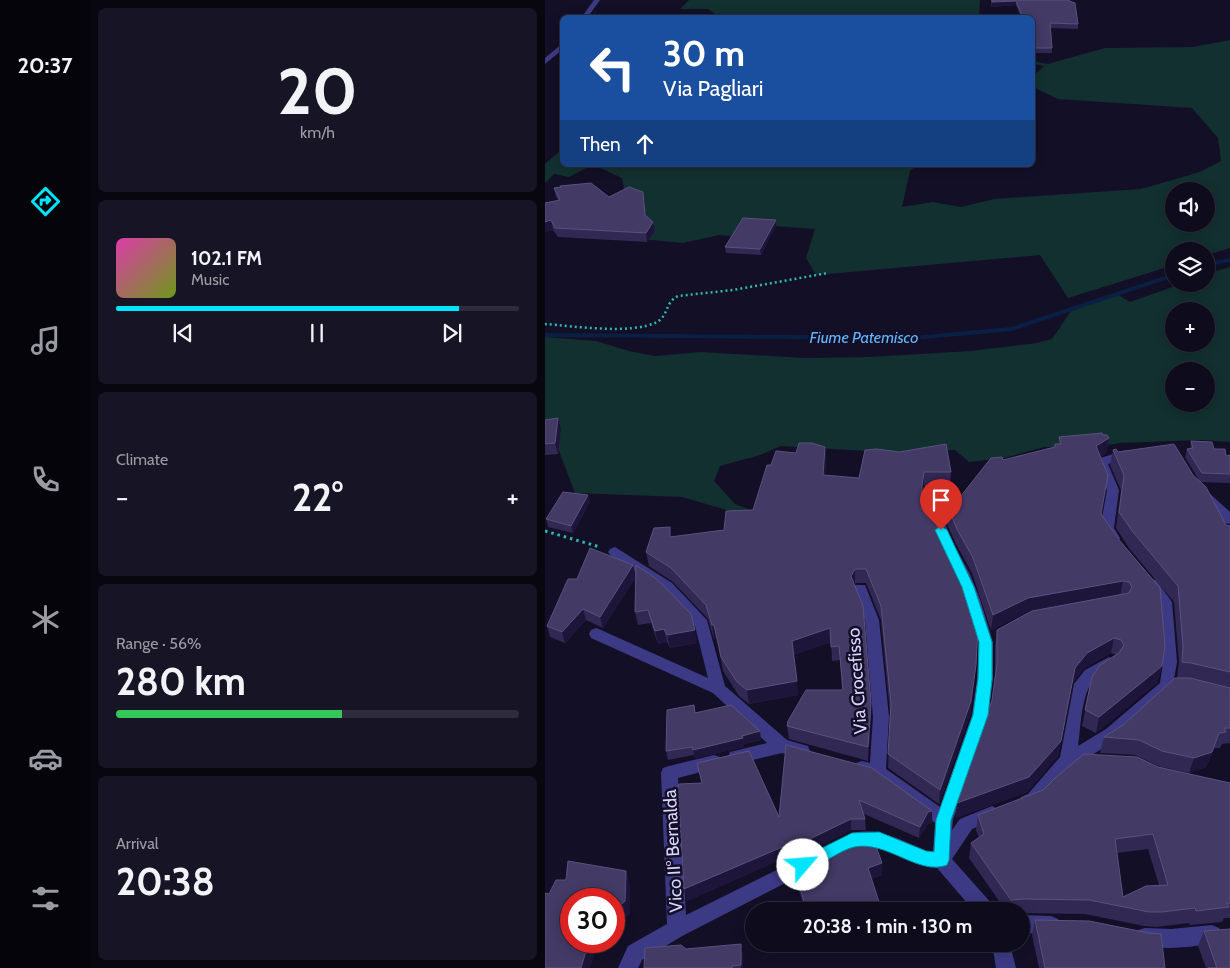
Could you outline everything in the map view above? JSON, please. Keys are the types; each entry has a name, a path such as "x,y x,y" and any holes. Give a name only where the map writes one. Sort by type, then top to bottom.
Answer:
{"street":[{"path":"586,15 597,0"},
{"path":"545,62 560,48"},
{"path":"1123,552 1107,528 1113,490 1101,462 1118,455 1137,452"},
{"path":"1195,486 1230,520"},
{"path":"929,499 947,545 963,574 973,599 986,642 985,679 981,715 944,820 941,860"},
{"path":"615,552 667,587 702,624 718,689"},
{"path":"1140,572 1165,602 1170,662 1167,686"},
{"name":"Via Crocefisso","path":"860,589 872,620 881,718 878,772"},
{"path":"986,642 1002,633"},
{"path":"596,634 718,689 782,746 817,755"},
{"path":"1068,760 1079,688 1089,674 1112,661"},
{"path":"941,860 967,824 1034,799 1068,760 1112,734 1167,686 1186,686"},
{"name":"Vico II° Bernalda","path":"677,929 669,773 782,746"},
{"path":"1068,760 1097,762"},
{"path":"852,764 878,772 944,820"},
{"path":"843,845 852,840 879,840 926,859 941,860 978,902"},
{"path":"628,968 635,953 677,929 825,854"},
{"path":"1030,924 1067,925"},
{"path":"1127,933 1144,937 1171,938 1220,933"},
{"path":"1003,952 1006,968"}],"path":[{"path":"545,324 625,328 645,326 657,322 664,316 670,300 678,296 733,290 828,273"},
{"path":"545,531 581,540 615,552"}],"green space":[{"path":"689,0 980,0 979,15 717,15 708,9 680,9"},
{"path":"1230,40 1230,248 1215,252 1215,242 1165,242 1165,268 1068,298 1040,255 816,275 806,258 815,229 744,224 742,237 719,235 683,243 641,239 645,201 626,198 622,178 598,167 915,167 910,171 902,207 933,202 961,207 994,199 1141,189 1165,182 1165,232 1215,232 1215,182 1165,182 1200,172 1221,161 1218,138 1192,108 1058,99 1035,88 1035,74 1044,66 1035,64 1035,61 1048,64 1105,48 1193,47"},
{"path":"560,151 560,167 588,167 569,177 554,174 545,183 545,164"},
{"path":"1230,267 1230,442 1202,440 1120,443 1096,447 1044,447 1004,458 969,462 955,450 884,452 781,446 760,455 720,466 714,481 735,504 769,517 751,517 682,497 575,493 548,422 545,423 545,337 596,341 629,351 655,356 701,352 805,358 869,357 971,351 1037,343 1052,339 1071,311 1115,293 1130,302 1165,290 1165,292 1215,292 1215,271"}],"building":[{"path":"992,0 1067,0 1075,3 1078,24 1050,23 1052,48 1035,48 1035,15 1022,15 1016,1 992,2"},
{"path":"591,183 609,197 629,187 643,192 645,215 653,222 646,233 555,228 551,220 545,222 545,203 560,200 554,188"},
{"path":"743,218 776,220 760,249 725,247"},
{"path":"558,418 555,443 545,444 545,420"},
{"path":"1102,433 1109,438 1096,446 1108,475 1101,514 1120,541 1160,588 1165,646 1162,666 1099,717 1085,710 1092,677 1100,665 1119,653 1124,645 1121,640 1114,638 1087,653 1075,668 1061,741 1029,777 957,803 992,700 997,664 997,630 1032,611 1129,593 1132,587 1129,582 1123,581 1028,598 993,615 973,558 947,506 953,506 991,458 1002,457 1003,460 1055,447 1055,444 1061,444 1059,437"},
{"path":"1191,441 1212,442 1214,449 1225,449 1226,456 1230,455 1230,474 1202,473 1187,449 1193,448"},
{"path":"799,443 812,443 825,447 823,475 859,478 865,450 877,449 899,452 946,444 951,472 924,472 922,510 930,509 939,532 955,561 978,628 976,665 971,701 940,790 888,754 891,703 881,606 866,569 855,569 851,576 863,606 871,703 868,747 787,726 806,690 843,690 839,646 831,647 830,628 792,641 797,681 747,690 737,682 721,657 714,625 712,625 706,605 671,568 646,552 654,528 670,527 670,537 724,530 726,511 753,510 767,465 771,465 776,451 796,453"},
{"path":"1174,444 1193,475 1206,487 1226,525 1230,526 1230,672 1182,662 1183,646 1178,586 1133,532 1119,512 1124,475 1113,450 1116,449 1118,452"},
{"path":"563,492 588,495 571,526 546,519"},
{"path":"590,548 633,565 600,617 583,609 562,632 547,626 568,579 577,579"},
{"path":"636,565 658,580 691,614 695,630 667,635 664,629 655,631 648,610 635,612"},
{"path":"1175,678 1190,678 1230,688 1230,728 1224,728 1226,732 1219,733 1212,752 1194,758 1162,751 1139,740 1104,737 1123,725"},
{"path":"694,705 695,713 731,705 760,731 742,736 743,738 693,750 692,747 666,751 667,710"},
{"path":"786,745 872,768 932,811 928,812 920,827 859,800 865,819 851,819 789,849 787,845 684,889 679,784 702,783 697,763 749,751 779,817"},
{"path":"1084,754 1137,757 1158,767 1230,783 1230,903 1227,903 1229,907 1196,911 1195,908 1149,912 1089,900 1011,900 971,843 984,834 978,815 1043,790","holes":["1153,834 1168,885 1146,886 1123,897 1115,839"]},
{"path":"854,838 873,838 882,863 868,868 879,902 804,902 794,868"},
{"path":"568,861 626,871 625,901 625,888 560,888 560,953 585,953 581,968 545,968 545,893 549,894 556,880 566,880"},
{"path":"1035,920 1089,921 1161,934 1165,968 1045,968"},
{"path":"1230,929 1230,968 1217,968 1204,931"},
{"path":"741,944 741,965 732,966 732,968 644,968 645,948 681,945 686,949"}],"waterway":[{"name":"Fiume Patemisco","path":"1215,262 1230,260"},
{"name":"Fiume Patemisco","path":"545,335 914,338 1012,329 1165,278"}],"route":[{"path":"803,865 852,840 879,840 926,859 941,860 944,820 981,715 985,679 986,642 963,574 941,530"}]}
